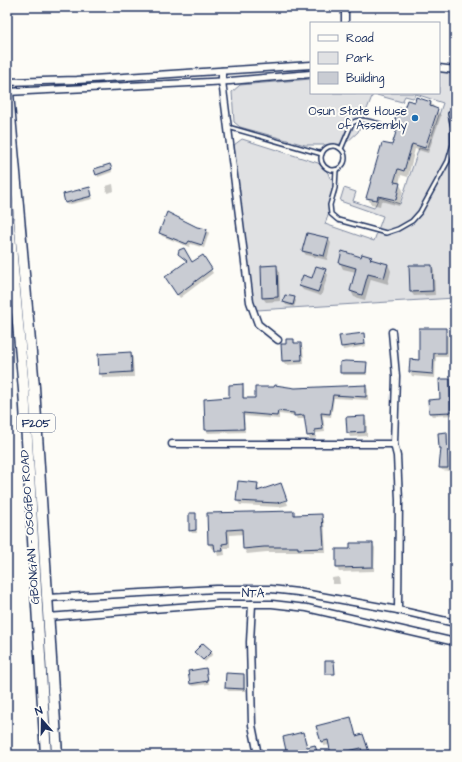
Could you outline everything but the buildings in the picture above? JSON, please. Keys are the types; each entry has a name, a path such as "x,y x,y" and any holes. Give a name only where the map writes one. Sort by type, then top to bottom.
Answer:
{"main road":[{"name":"GBONGAN - OSOGBO ROAD","path":"7,82 34,387 57,755"},
{"name":"GBONGAN - OSOGBO ROAD","path":"7,201 24,390 46,755"}],"street":[{"path":"344,22 345,7"},
{"path":"7,82 77,80 310,64"},
{"path":"440,68 455,70"},
{"path":"222,70 222,81 250,302 258,324 278,340"},
{"path":"7,92 222,81 310,74"},
{"path":"392,332 396,376 394,444 397,456 399,500 398,610"},
{"path":"172,444 394,444"},
{"path":"47,598 216,589 271,589 298,592 398,610 455,623"},
{"name":"NTA","path":"48,617 218,604 252,604 307,608 455,642"},
{"path":"252,604 250,642 252,725 258,755"}],"lane":[{"path":"336,170 335,188 330,204 331,214 338,220 370,230 386,233 398,229 412,221 420,212 448,162 453,144 453,127 450,114"},
{"path":"322,154 324,165 330,169 336,170 341,167 345,160 341,149 352,123 359,119 380,124"},
{"path":"228,127 322,154"},
{"path":"322,154 330,146 341,149"}],"green space":[{"path":"440,70 455,71 455,298 257,310 251,298 234,145 242,139 318,163 328,173 330,178 336,180 332,190 337,191 325,224 374,241 383,216 340,201 344,188 356,192 353,201 374,208 379,197 400,204 419,148 427,150 443,103 416,94 440,94"},
{"path":"310,79 310,94 373,94 358,132 347,142 336,145 305,145 240,127 234,122 232,92 240,85"},
{"path":"373,94 416,94 413,98 405,96 402,102"}],"place":[{"name":"Osun State House of Assembly","path":"415,118"}]}
